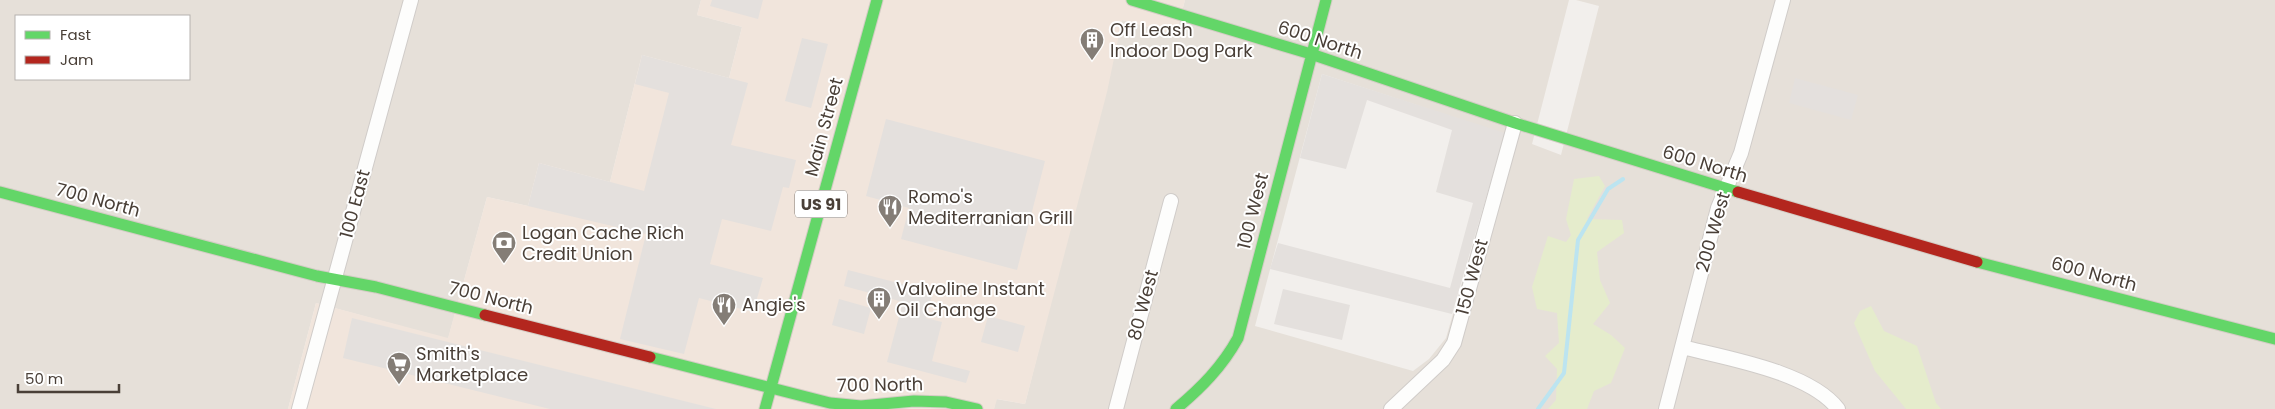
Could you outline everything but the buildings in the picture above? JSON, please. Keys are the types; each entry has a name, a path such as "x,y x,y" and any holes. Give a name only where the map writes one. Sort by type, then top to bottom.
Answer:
{"street":[{"name":"100 East","path":"299,409 411,0"},
{"name":"Main Street","path":"766,409 878,0"},
{"name":"600 North","path":"1132,0 1311,54 1515,122 1725,188 1966,259 2275,339"},
{"name":"100 West","path":"1176,409 1208,383 1226,362 1238,338 1326,0"},
{"name":"200 West","path":"1666,409 1718,208 1741,153 1783,0"},
{"name":"150 West","path":"1391,409 1443,360 1454,343 1515,122"},
{"name":"700 North","path":"0,192 317,276 376,287 830,403 861,406 914,401 946,402 977,409"},
{"name":"80 West","path":"1116,409 1171,202"},
{"path":"1682,347 1784,374 1831,400 1838,409"}],"shaded area":[{"path":"0,0 701,0 697,15 742,27 729,78 642,55 610,182 539,163 528,206 487,197 448,339 316,303 288,409 0,409"},
{"path":"701,0 1185,0 1176,34 1122,20 1107,92 1025,404 997,399 994,409 288,409 316,303 448,338 487,197 528,206 539,163 610,182 642,55 729,78 742,27 697,15"},
{"path":"712,0 763,0 758,19 710,6"},
{"path":"1185,0 1569,0 1532,144 1561,155 1599,6 1576,0 2275,0 2275,409 994,409 996,399 1025,404 1122,20 1176,34","holes":["1322,74 1505,134 1446,338 1429,359 1413,371 1255,326"]},
{"path":"802,38 828,44 811,108 785,101"},
{"path":"642,55 748,83 731,145 796,160 789,188 783,187 771,231 722,219 710,264 763,278 753,312 699,298 684,354 620,339 646,234 528,206 539,163 644,191 669,93 635,84"},
{"path":"1322,74 1505,133 1452,314 1270,269 1278,243 1450,288 1473,203 1436,192 1452,130 1367,100 1346,169 1300,158"},
{"path":"1795,78 1858,95 1851,120 1789,103"},
{"path":"886,119 1045,161 1017,270 901,239 909,208 866,196"},
{"path":"848,270 933,292 926,318 942,322 932,361 970,371 966,383 887,362 903,302 844,286"},
{"path":"1283,289 1350,305 1342,340 1274,324"},
{"path":"839,299 871,308 864,334 832,325"},
{"path":"988,316 1025,326 1018,352 981,342"},
{"path":"352,318 716,409 550,409 343,358"}],"green space":[{"path":"1599,176 1605,186 1587,219 1622,220 1624,233 1597,252 1600,280 1610,303 1593,324 1611,335 1625,348 1611,383 1594,391 1587,409 1548,409 1556,400 1557,369 1545,356 1559,343 1557,313 1537,309 1532,287 1548,236 1566,242 1571,235 1566,219 1574,179"},
{"path":"1871,306 1884,331 1917,346 1936,403 1941,409 1906,409 1875,371 1854,323 1860,311"}],"waterway":[{"path":"1538,409 1564,373 1578,240 1608,189 1623,179"}],"traffic: fast":[{"path":"765,409 877,0"},
{"path":"1132,0 1311,54 1515,123 1738,192"},
{"path":"1176,409 1210,376 1238,338 1326,0"},
{"path":"0,192 317,276 376,287 485,315"},
{"path":"1977,262 2275,339"},
{"path":"650,357 830,403 861,406 914,401 946,402 977,409"}],"traffic: jam":[{"path":"1738,192 1977,262"},
{"path":"485,315 650,357"}],"place":[{"name":"Off Leash Indoor Dog Park","path":"1092,61"},
{"name":"Romo's Mediterranian Grill","path":"890,228"},
{"name":"Logan Cache Rich Credit Union","path":"504,264"},
{"name":"Valvoline Instant Oil Change","path":"879,320"},
{"name":"Angie's","path":"724,326"},
{"name":"Smith's Marketplace","path":"399,385"}]}
